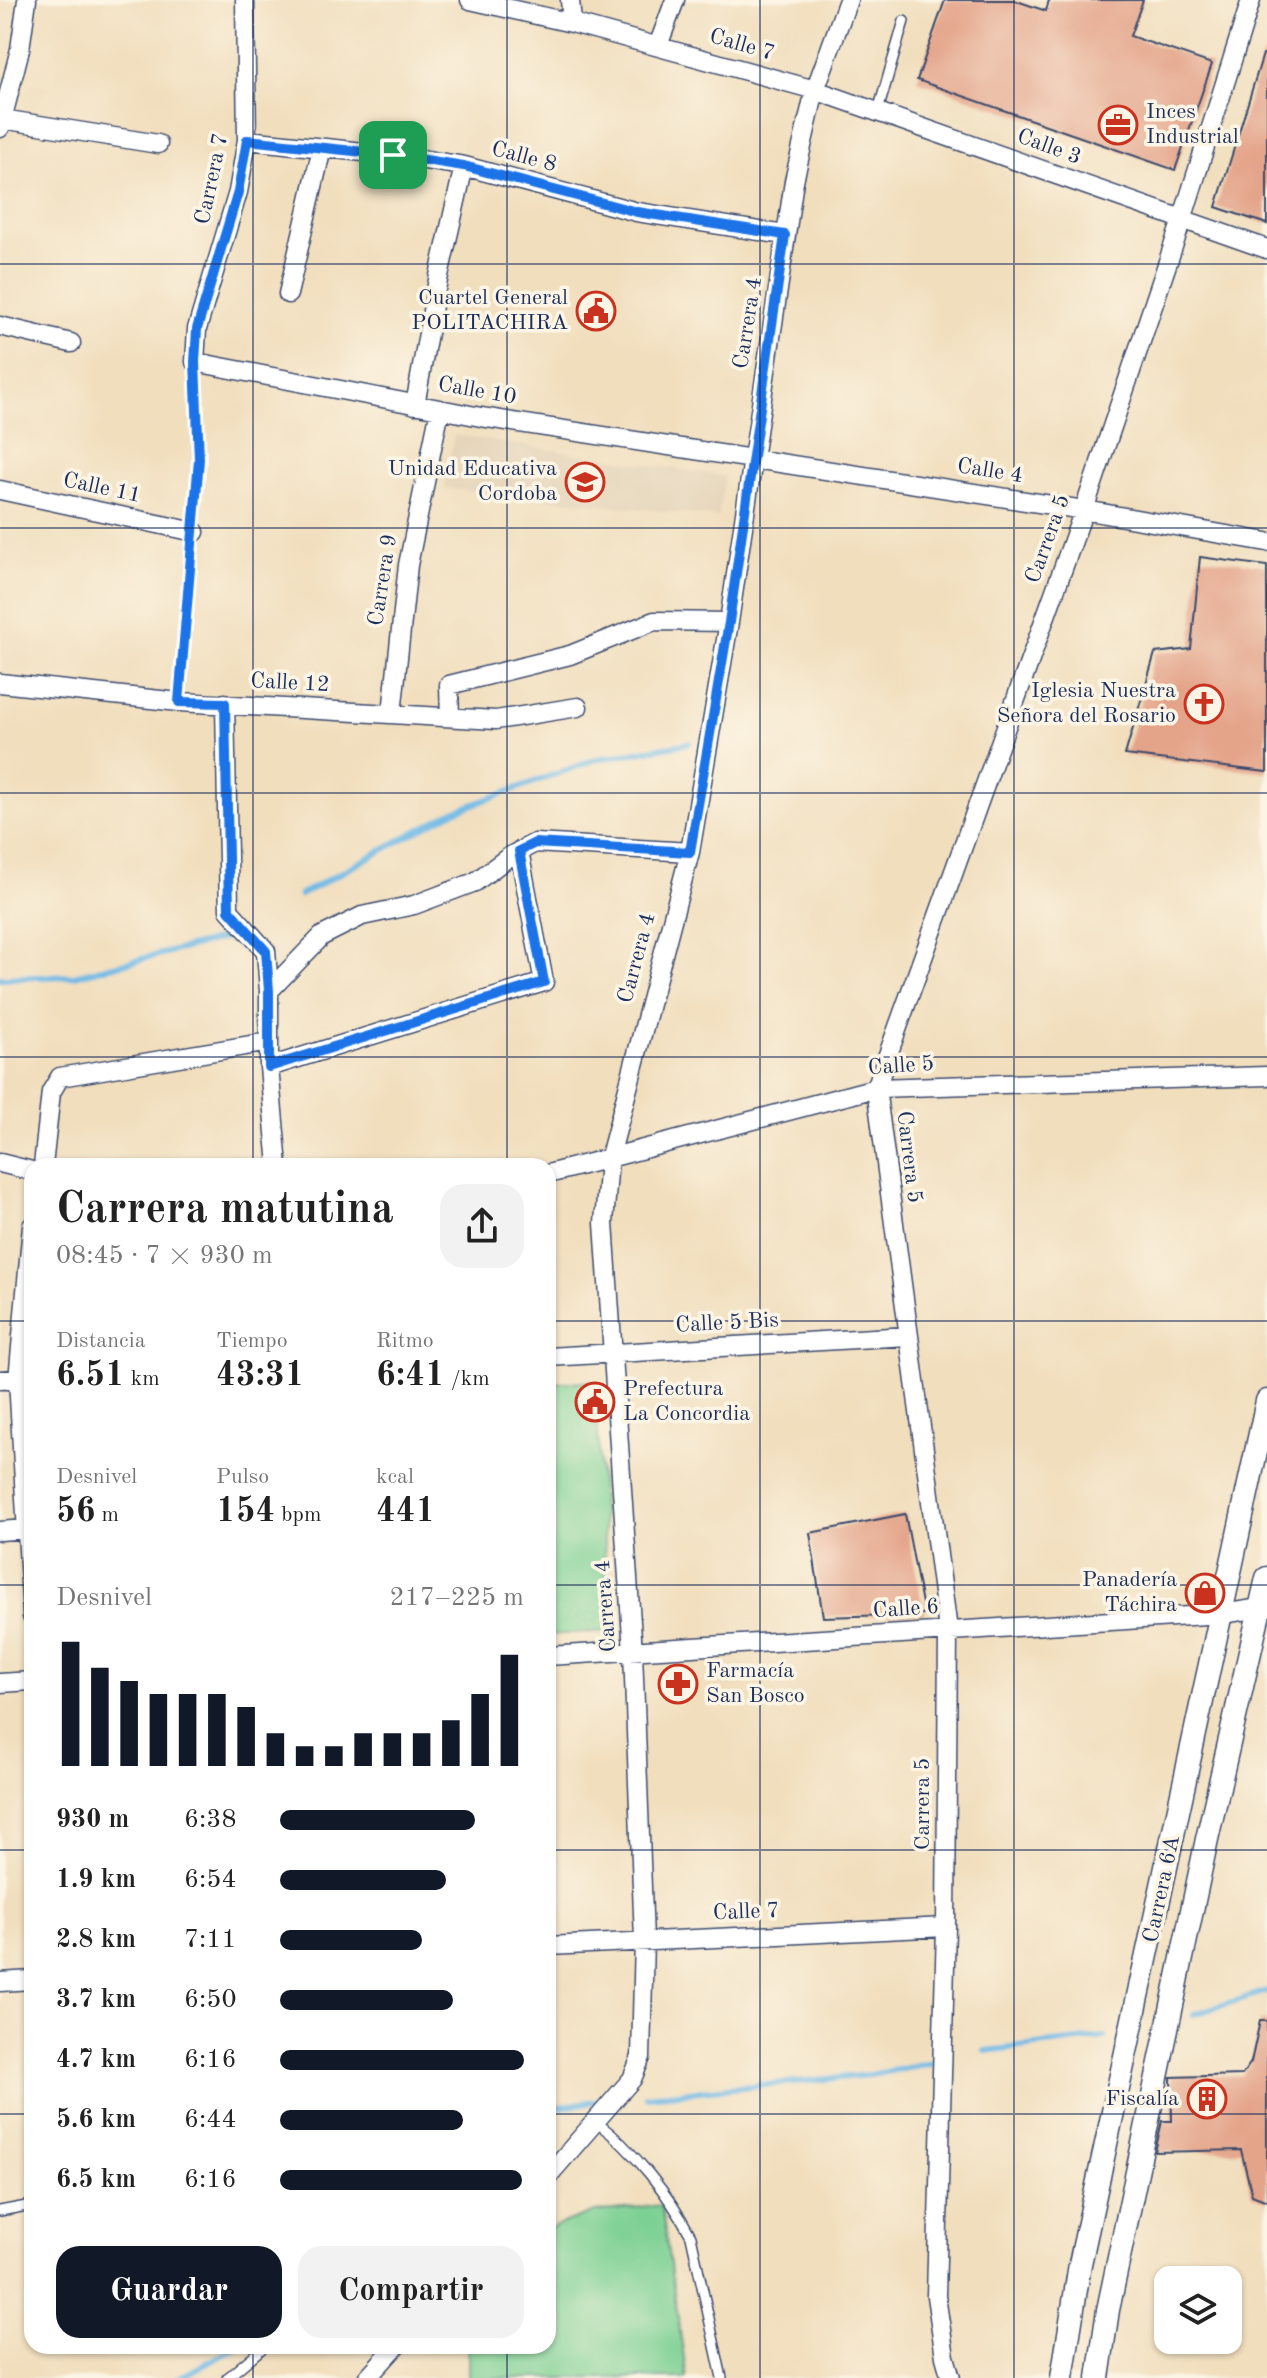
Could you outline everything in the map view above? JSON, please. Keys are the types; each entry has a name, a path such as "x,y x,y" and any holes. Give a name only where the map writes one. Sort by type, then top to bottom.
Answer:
{"street":[{"path":"27,0 20,49 1,124 158,144"},
{"name":"Carrera 7","path":"195,362 197,329 238,192 247,140 245,0"},
{"name":"Calle 7","path":"470,0 572,23 815,90"},
{"path":"570,0 572,23"},
{"path":"658,46 675,0"},
{"name":"Carrera 4","path":"556,2167 632,2079 641,2057 644,1940 633,1652 604,1223 609,1160 690,852 729,622 794,181 815,90 848,0"},
{"name":"Carrera 5","path":"951,2378 936,2296 946,1927 948,1630 876,1088 1084,510 1182,220 1251,0"},
{"name":"Calle 3","path":"815,90 1267,249"},
{"name":"Calle 8","path":"247,140 393,155 464,166 637,212 785,235"},
{"path":"288,294 322,148"},
{"path":"415,405 436,289 464,166"},
{"path":"0,326 71,343"},
{"name":"Calle 10","path":"195,362 415,405 752,459"},
{"name":"Carrera 9","path":"392,713 408,565 440,409"},
{"name":"Calle 4","path":"752,459 1084,510 1267,542"},
{"name":"Calle 11","path":"0,490 195,532"},
{"path":"450,717 449,685 570,655 654,621 729,622"},
{"name":"Calle 12","path":"0,683 179,702 496,720 578,707"},
{"path":"225,703 229,910 266,951 269,1067 277,1158"},
{"path":"269,991 322,936 362,916 414,905 475,882 535,843 690,852"},
{"path":"269,1067 544,982 519,851"},
{"path":"44,1158 51,1092 60,1077 269,1042"},
{"name":"Calle 5","path":"556,1172 876,1088 1267,1076"},
{"path":"0,1163 24,1169"},
{"path":"24,1308 17,1379 24,1496"},
{"name":"Calle 5 Bis","path":"556,1356 908,1336"},
{"name":"Carrera 6A","path":"1062,2378 1080,2264 1267,1401"},
{"path":"0,1531 24,1529"},
{"name":"Carrera 6A","path":"1098,2378 1108,2310 1207,1839 1264,1607 1267,1578"},
{"name":"Calle 6","path":"556,1656 1222,1614 1264,1607"},
{"path":"0,1683 24,1682"},
{"name":"Calle 7","path":"556,1946 946,1927"},
{"path":"0,1982 24,1980"},
{"path":"367,2378 389,2354"}],"lane":[{"path":"878,111 904,21"},
{"path":"179,702 199,459 195,362"},
{"path":"596,2122 620,2140 682,2219 691,2236 722,2378"},
{"path":"0,2211 24,2206"},
{"path":"227,2378 256,2354"}],"shaded area":[{"name":"Unidad Educativa Cordoba","path":"454,435 725,476 718,517 444,488"}],"green space":[{"path":"595,1381 609,1631 556,1634 556,1383"},
{"path":"661,2205 687,2378 468,2378 468,2354 556,2354 556,2226 595,2212"}],"building":[{"name":"Inces Industrial","path":"945,0 1014,0 1046,11 1049,0 1143,0 1130,36 1212,64 1175,170 917,80"},
{"path":"1263,54 1267,54 1267,224 1216,207"},
{"name":"Iglesia Nuestra Señora del Rosario","path":"1200,557 1267,566 1267,772 1125,755 1155,653 1191,649"},
{"path":"905,1514 924,1614 823,1617 810,1533"},
{"name":"Fiscalía","path":"1260,2021 1267,2021 1267,2201 1252,2195 1241,2150 1155,2152 1162,2121 1172,2121 1171,2077 1242,2075 1251,2062"}],"waterway":[{"path":"300,895 450,813 597,759 689,743"},
{"path":"0,978 74,976 241,934"},
{"path":"1194,2014 1267,1991"},
{"path":"985,2051 1105,2037"},
{"path":"646,2096 870,2075 940,2062"},
{"path":"556,2108 595,2101"},
{"path":"179,2378 224,2354"}],"place":[{"name":"Inces Industrial","path":"1118,125"},
{"name":"Cuartel General POLITACHIRA","path":"596,311"},
{"name":"Unidad Educativa Cordoba","path":"585,482"},
{"name":"Iglesia Nuestra Señora del Rosario","path":"1204,704"},
{"name":"Prefectura La Concordia","path":"595,1402"},
{"name":"Panadería Táchira","path":"1205,1593"},
{"name":"Farmacía San Bosco","path":"678,1684"},
{"name":"Fiscalía","path":"1207,2099"}],"route":[{"path":"247,140 393,155 464,166 637,212 785,235 729,622 690,852 535,843 524,848 519,851 544,982 269,1067 266,951 229,910 225,703 179,702 199,459 195,362 197,329 238,192 247,140"}]}
